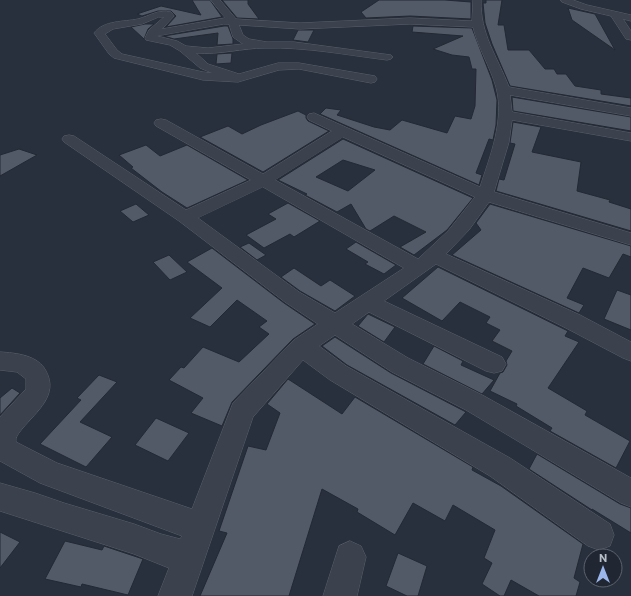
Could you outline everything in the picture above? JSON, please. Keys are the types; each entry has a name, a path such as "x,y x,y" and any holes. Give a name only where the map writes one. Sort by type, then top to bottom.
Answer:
{"street":[{"path":"215,0 217,5 232,22 238,37 246,42 267,45"},
{"path":"175,596 242,411 302,346 427,262 460,229 485,195 500,149 506,115 503,90 494,64 480,38 473,0"},
{"path":"565,0 615,15 631,18"},
{"path":"151,34 166,21 169,16 168,14 153,15 144,20 117,24 104,29 99,33 113,52 118,56 204,76 238,78 278,67 299,66 371,80"},
{"path":"615,15 630,37"},
{"path":"151,34 214,22 300,26 410,21 478,24"},
{"path":"151,34 150,38 173,43 184,49 204,66 238,78"},
{"path":"184,49 222,51 267,45 294,45 387,57"},
{"path":"503,90 631,112"},
{"path":"506,115 631,137"},
{"path":"314,117 485,195 631,239"},
{"path":"161,123 263,181 427,262 572,321 631,352"},
{"path":"185,217 263,181 342,131"},
{"path":"69,139 185,217 292,297 400,365 475,403 631,493"},
{"path":"367,302 442,340 494,364"},
{"path":"302,346 338,372 500,467 599,535"},
{"path":"0,361 17,362 31,369 38,379 38,392 10,424 2,437 3,449 50,474 199,527"},
{"path":"0,497 35,507 64,518 134,538 161,550 188,557"},
{"path":"340,596 350,557"}],"building":[{"path":"192,0 210,0 222,17 166,27 176,16 171,11 158,11 142,16 137,14 161,6 201,15"},
{"path":"222,0 248,0 248,4 259,19 237,18"},
{"path":"379,0 445,0 471,2 471,19 410,16 366,18 361,12"},
{"path":"486,0 502,0 498,25 504,25 508,50 529,50 545,69 554,69 557,74 566,74 575,86 601,90 601,94 631,98 631,106 510,86 492,44 485,23 483,3 486,3"},
{"path":"568,8 595,14 615,50 572,20"},
{"path":"154,24 148,29 144,39 131,27"},
{"path":"228,26 233,39 233,44 217,45 218,33 174,39 164,36"},
{"path":"413,26 472,28 492,80 497,100 496,125 493,140 489,139 476,173 482,175 479,185 320,114 326,108 341,110 337,115 374,127 390,130 402,120 447,133 455,116 471,119 475,106 476,69 472,69 469,57 452,55 433,49 463,36 412,32"},
{"path":"298,30 314,30 308,42 293,40"},
{"path":"232,53 231,63 216,64 217,54"},
{"path":"512,97 631,117 631,131 513,111"},
{"path":"298,111 306,115 308,121 329,131 263,172 200,137 228,126 242,134"},
{"path":"513,122 541,127 532,152 581,162 577,191 610,200 609,202 631,209 631,231 496,191 499,179 504,180 515,144 510,143"},
{"path":"343,139 473,198 447,230 414,255 400,247 426,232 394,216 370,231 366,229 351,204 337,212 305,195 307,194 278,180","holes":["343,160 375,170 348,191 316,177"]},
{"path":"146,145 160,156 187,145 248,180 187,208 162,192 131,168 133,167 119,155"},
{"path":"19,149 37,155 0,176 0,155"},
{"path":"288,203 320,221 294,237 290,234 264,248 246,235 276,219 268,214"},
{"path":"136,204 149,215 133,222 120,211"},
{"path":"490,204 631,246 631,257 623,254 609,278 583,268 567,298 584,305 579,313 452,255 481,230 476,223"},
{"path":"356,242 396,265 384,274 365,264 368,262 346,249"},
{"path":"249,243 266,255 257,260 240,247"},
{"path":"212,248 284,303 315,324 293,339 232,402 222,426 191,413 203,398 169,380 181,367 184,368 203,347 239,362 269,334 259,327 267,321 237,300 210,327 190,318 222,288 187,262"},
{"path":"169,255 187,272 170,280 153,262"},
{"path":"438,267 568,331 565,336 579,342 548,388 587,411 585,415 630,441 616,468 550,431 552,428 516,406 517,404 490,391 500,373 503,372 507,365 506,361 512,351 492,341 500,330 486,323 490,317 460,302 442,321 402,298"},
{"path":"294,268 321,286 330,280 355,296 335,311 300,291 281,277"},
{"path":"617,290 631,295 631,330 604,319"},
{"path":"368,314 395,327 384,342 358,326"},
{"path":"335,337 391,373 466,412 455,425 347,365 322,346"},
{"path":"434,346 463,361 461,365 494,380 482,394 423,364"},
{"path":"99,375 117,382 80,422 112,437 86,467 40,444 81,400 77,398"},
{"path":"288,379 342,414 355,397 473,467 472,470 501,486 583,544 574,578 580,582 576,596 539,596 511,580 504,596 500,596 482,584 492,563 484,558 495,530 453,505 445,521 413,503 395,535 357,512 358,509 322,489 289,596 200,596 227,533 219,531 248,446 266,450 280,413 267,404"},
{"path":"12,388 20,393 0,415 0,398"},
{"path":"156,418 189,433 168,461 135,445"},
{"path":"537,454 620,504 631,508 631,533 592,510 529,469"},
{"path":"0,532 20,542 0,568"},
{"path":"65,541 102,550 104,546 143,559 128,595 82,584 81,587 45,579"},
{"path":"398,553 427,566 418,596 407,596 386,586"}]}
